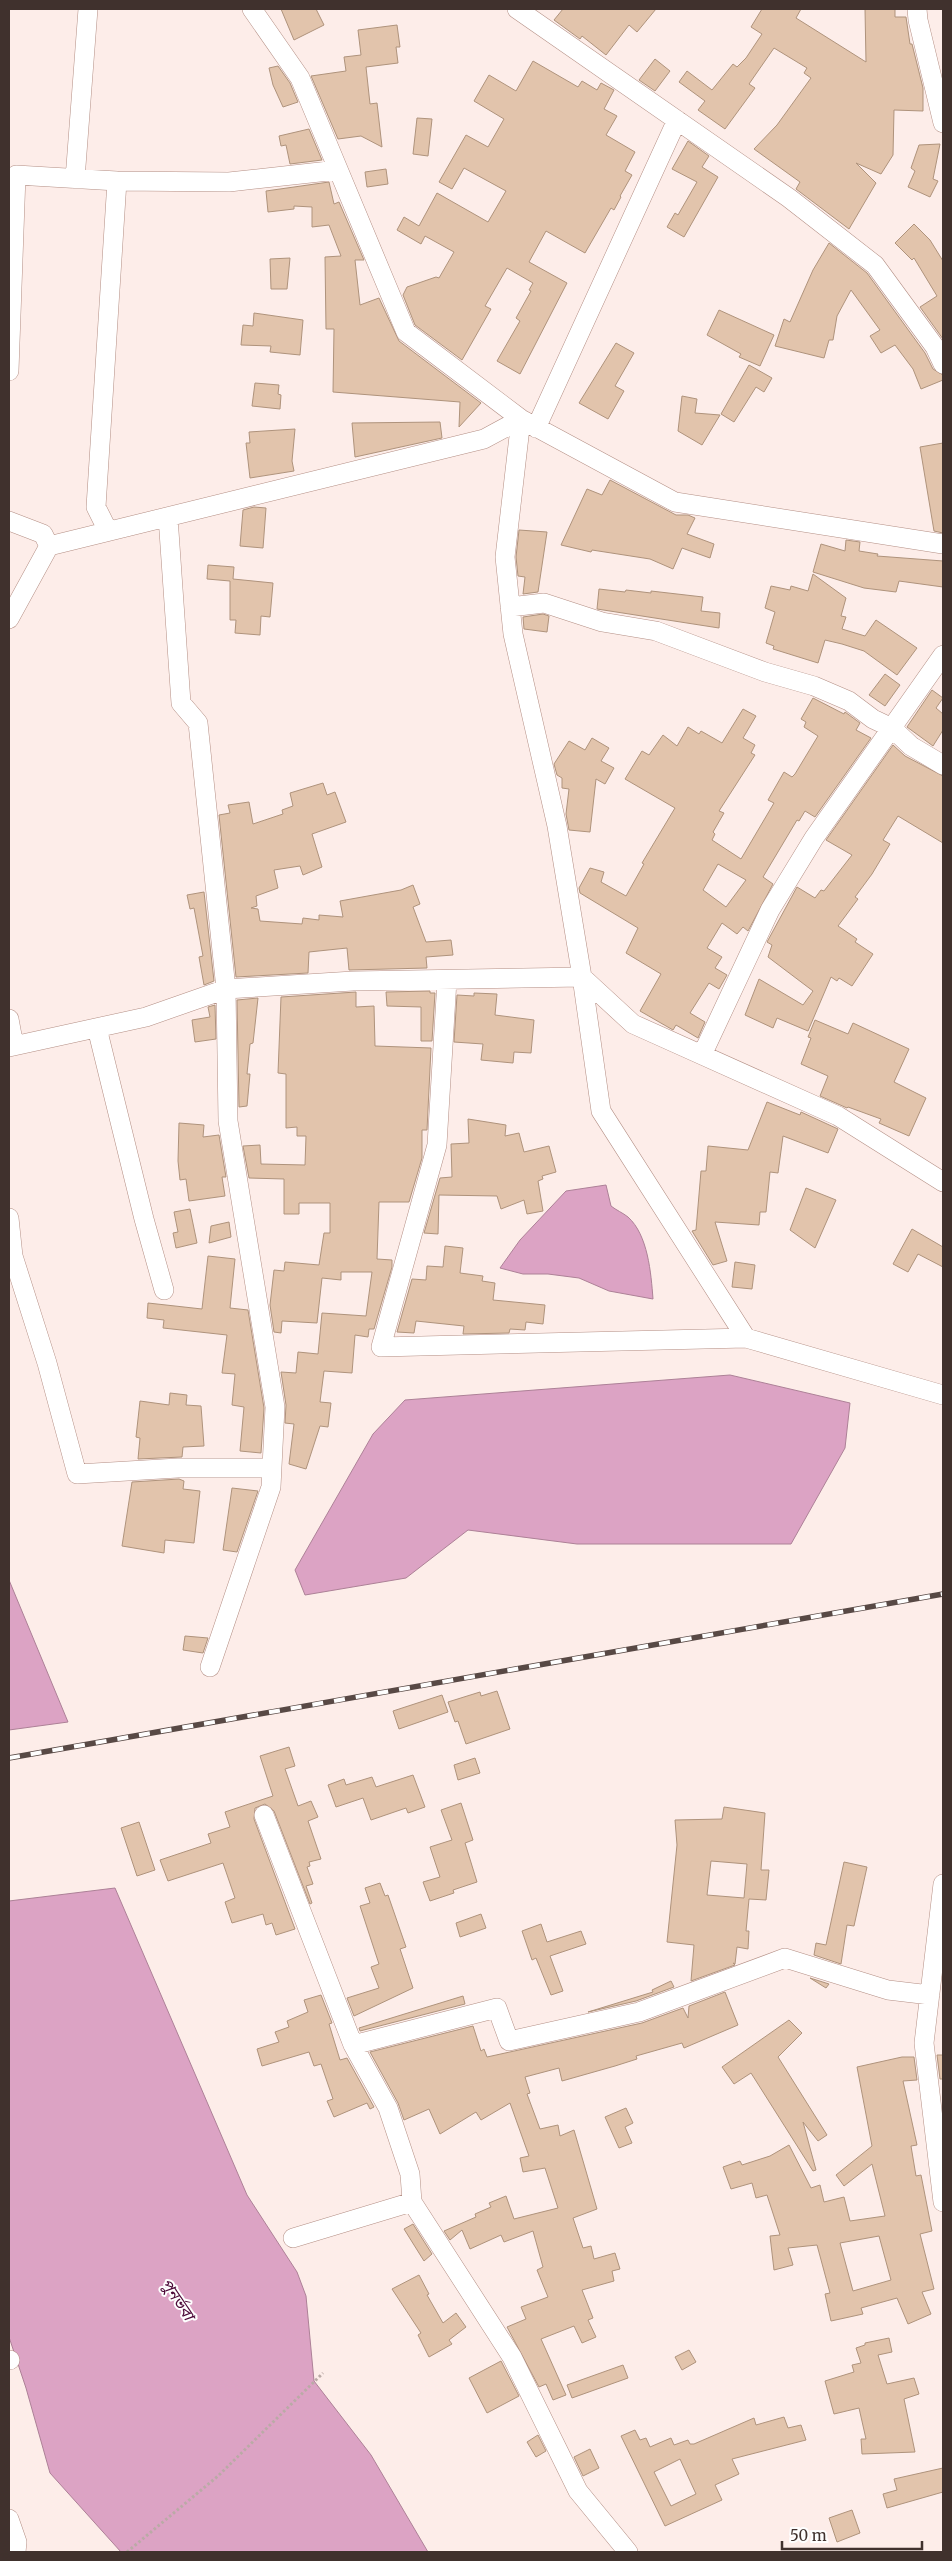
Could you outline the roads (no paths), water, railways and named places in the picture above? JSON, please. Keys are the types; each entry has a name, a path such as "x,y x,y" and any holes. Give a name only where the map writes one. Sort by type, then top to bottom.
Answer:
{"street":[{"path":"75,179 88,9"},
{"path":"252,9 300,78 406,332 529,424 675,502 943,544"},
{"path":"517,9 789,198 876,265 935,346 943,364"},
{"path":"917,9 943,123"},
{"path":"677,120 529,424 505,557 513,634 557,826 582,977 601,1111 746,1338"},
{"path":"9,371 16,175 116,181 229,182 338,170"},
{"path":"108,531 96,507 116,181"},
{"path":"9,619 50,546 484,439 529,424"},
{"path":"168,516 181,703 198,723 226,989 228,1121 275,1407 271,1487 210,1667"},
{"path":"9,521 43,534 50,546"},
{"path":"510,607 544,603 602,622 656,631 765,672 814,686 849,700 873,719 892,728 911,746 943,766"},
{"path":"702,1055 770,910 814,838 943,655"},
{"path":"9,1020 11,1047 146,1017 226,989 352,981 582,977 633,1024 838,1116 943,1182"},
{"path":"447,980 437,1145 381,1347 746,1338 943,1395"},
{"path":"97,1028 144,1219 164,1290"},
{"path":"9,1218 12,1256 47,1364 77,1474 178,1468 272,1468"},
{"path":"264,1815 353,2045 388,2108 410,2174 412,2202 512,2357 578,2491 628,2552"},
{"path":"943,1884 924,2043 943,2202"},
{"path":"353,2045 497,2008 509,2041 639,2012 785,1958 888,1990 930,1995"},
{"path":"293,2238 412,2202"},
{"path":"9,2519 17,2542 16,2552"}],"water":[{"path":"606,1185 611,1206 628,1217 640,1234 647,1255 653,1299 609,1291 579,1278 548,1274 523,1274 500,1268 520,1240 566,1191"},
{"path":"730,1375 850,1403 845,1448 791,1544 577,1544 468,1530 406,1578 305,1595 295,1570 373,1434 405,1400"},
{"path":"9,1580 68,1722 9,1730"},
{"name":"পুনর্ভবা","path":"115,1888 247,2195 297,2272 306,2296 314,2381 371,2455 428,2552 121,2552 50,2473 26,2388 9,2337 9,1901"}],"railway":[{"path":"9,1758 943,1594"}]}
